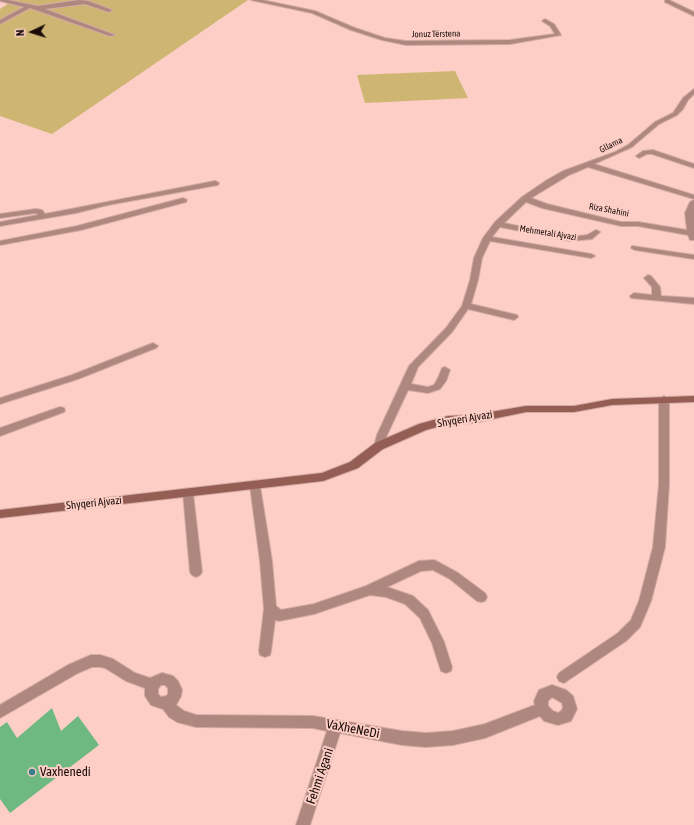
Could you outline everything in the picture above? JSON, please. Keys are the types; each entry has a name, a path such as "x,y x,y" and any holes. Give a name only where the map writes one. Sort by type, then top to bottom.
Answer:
{"street":[{"path":"1,0 38,8 112,35"},
{"name":"Jonuz Tërstena","path":"254,0 312,12 353,29 384,39 406,43 510,42 558,35 552,25 545,21"},
{"path":"667,1 694,14"},
{"path":"38,8 86,2 109,10"},
{"path":"0,22 29,6"},
{"name":"Gllama","path":"525,199 566,173 617,154 630,146 657,124 676,114 685,99 694,92"},
{"path":"639,156 645,152 653,152 694,166"},
{"path":"589,165 694,197"},
{"path":"0,224 215,183"},
{"name":"Mehmetali Ajvazi","path":"379,446 414,366 449,330 466,306 474,280 478,258 487,238 498,224 525,199"},
{"name":"Riza Shahini","path":"525,199 545,206 621,224 638,224 693,237"},
{"path":"0,243 78,228 183,200"},
{"path":"693,237 689,213 694,202"},
{"path":"0,216 36,211 43,217"},
{"name":"Mehmetali Ajvazi","path":"498,224 570,239 589,237 596,232"},
{"path":"487,238 592,256"},
{"path":"635,248 694,257"},
{"path":"648,278 656,287 657,298"},
{"path":"634,296 694,301"},
{"path":"466,306 514,317"},
{"path":"0,401 75,377 153,346"},
{"path":"405,386 428,390 437,387 443,379 445,370"},
{"path":"564,677 622,637 636,623 646,601 659,547 664,484 664,399"},
{"name":"Shyqeri Ajvazi","path":"0,514 188,494 323,477 354,465 379,446 423,427 448,420 473,419 526,409 574,408 612,402 694,399"},
{"path":"0,432 60,410"},
{"path":"255,486 266,561 270,609 265,651"},
{"path":"188,494 196,572"},
{"path":"270,609 279,616 314,609 370,590 419,566 434,565 454,576 482,597"},
{"path":"370,590 386,592 409,600 424,614 438,642 446,668"},
{"path":"0,712 73,669 91,661 108,663 131,677 153,685 162,680 168,680 174,685 175,694 165,702"},
{"name":"VaXheNeDi","path":"153,685 150,691 151,698 158,703 165,702 174,713 182,718 196,720 305,721 402,738 426,740 453,738 485,731 542,709"},
{"name":"Fehmi Agani","path":"303,825 336,726"}],"shaded area":[{"path":"14,0 248,0 52,134 0,116 0,9"},
{"path":"455,71 468,98 365,103 357,75"}],"building":[{"name":"Vaxhenedi","path":"52,708 61,731 78,716 99,745 10,813 0,799 0,727 7,722 17,738"}],"place":[{"name":"Vaxhenedi","path":"32,772"}]}
